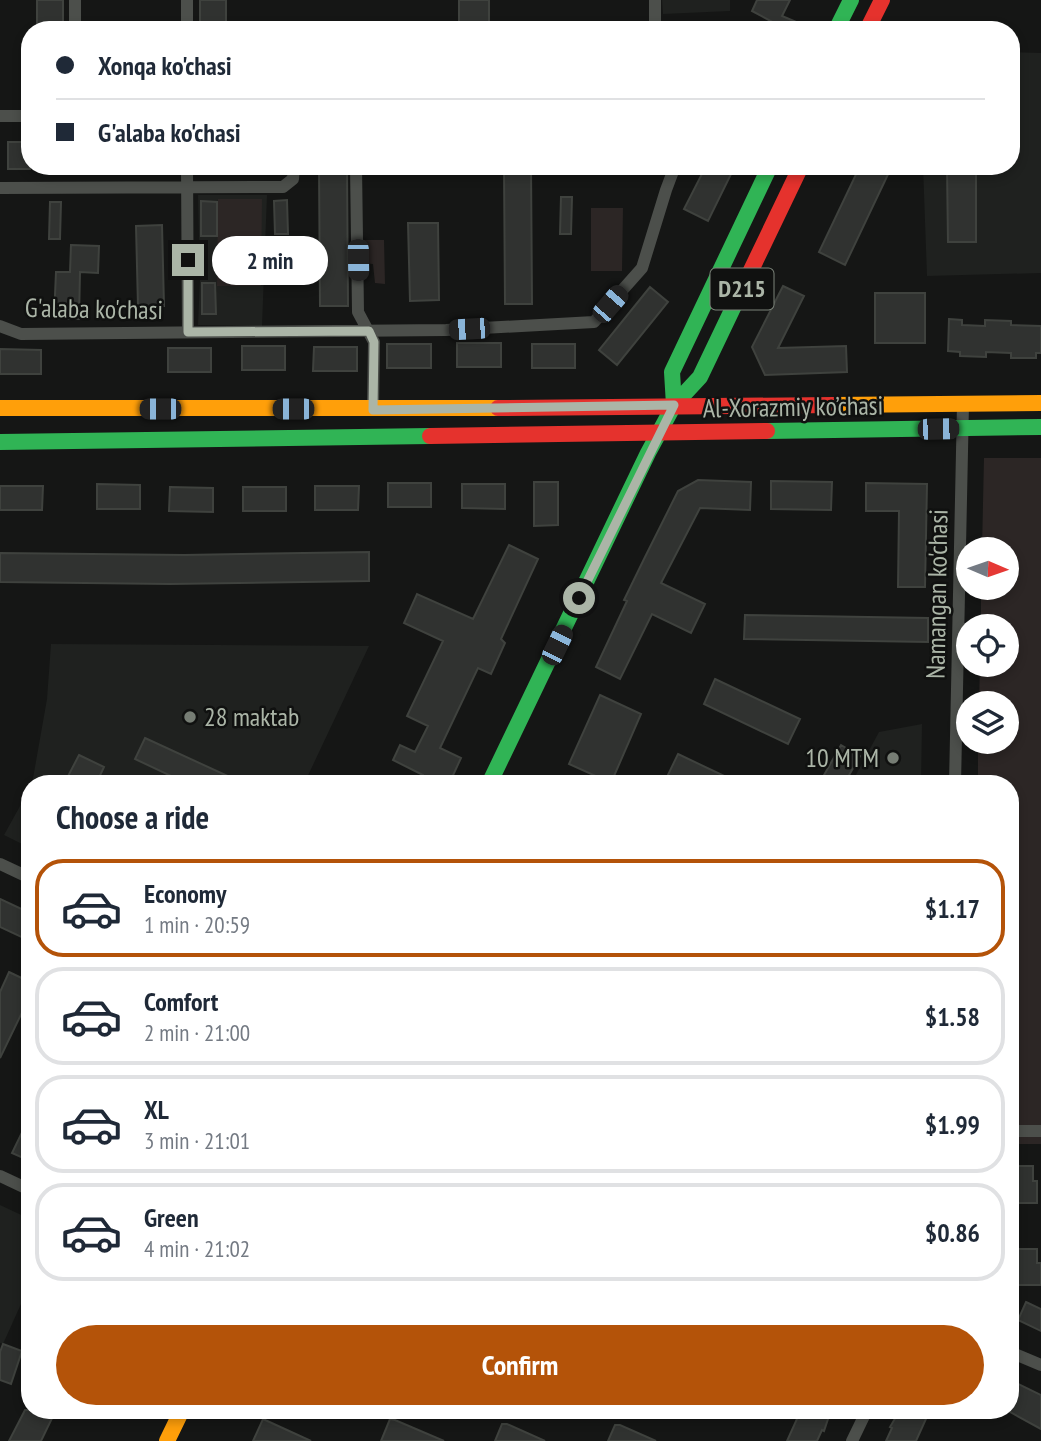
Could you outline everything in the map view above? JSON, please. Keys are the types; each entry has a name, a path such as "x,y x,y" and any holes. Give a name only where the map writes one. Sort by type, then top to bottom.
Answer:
{"main road":[{"path":"840,21 851,0"},
{"path":"872,21 882,0"},
{"name":"D215","path":"674,405 672,372 766,175"},
{"name":"D215","path":"674,405 700,377 798,175"},
{"name":"Al-Xorazmiy ko’chasi","path":"0,408 373,410 1041,403"},
{"path":"493,775 674,405"},
{"name":"Al-Xorazmiy ko’chasi","path":"0,442 1041,427"},
{"path":"167,1441 178,1419"}],"street":[{"path":"75,0 75,21"},
{"path":"187,0 187,21"},
{"path":"654,21 655,0"},
{"path":"0,116 21,116"},
{"name":"G'alaba ko'chasi","path":"187,175 188,332"},
{"path":"0,188 283,187 293,179 293,175"},
{"path":"356,175 358,312 374,342 373,410"},
{"name":"G'alaba ko'chasi","path":"0,326 21,334 446,330 594,322 642,268 672,175"},
{"name":"Namangan ko'chasi","path":"955,775 963,404"},
{"path":"0,864 21,874"},
{"path":"1019,1130 1041,1131"},
{"path":"0,1175 21,1186"},
{"path":"1019,1356 1041,1366"},
{"path":"852,1441 863,1419"}],"shaded area":[{"path":"662,0 730,0 730,11 663,14"},
{"path":"1020,52 1041,53 1041,273 927,276 923,175 1020,175"},
{"path":"198,195 267,195 262,326 198,325"},
{"path":"218,199 262,199 261,286 217,286"},
{"path":"591,208 623,208 622,271 591,271"},
{"path":"363,240 384,240 385,284 375,283 373,264 363,263"},
{"path":"984,458 1041,458 1041,1144 1019,1144 1019,775 978,775 978,754 1019,754 1019,691 979,691 980,677 1019,677 1019,614 981,614 981,600 1019,600 1019,537 982,537"},
{"name":"28 maktab","path":"51,644 369,646 308,775 34,775 47,699"},
{"name":"10 MTM","path":"922,724 921,775 856,775 879,732"},
{"path":"21,804 21,844 4,835"},
{"path":"0,1205 21,1215 21,1304 3,1344 0,1343"}],"building":[{"path":"37,0 63,0 63,21 37,21"},
{"path":"200,0 226,0 226,21 200,21"},
{"path":"459,0 489,0 489,21 459,21"},
{"path":"757,0 790,0 782,16 794,21 771,21 752,11"},
{"path":"8,142 21,142 21,169 8,169"},
{"path":"319,175 347,175 348,306 320,306"},
{"path":"504,175 531,175 532,304 505,304"},
{"path":"701,175 731,175 708,221 684,209"},
{"path":"856,175 888,175 845,265 819,252"},
{"path":"947,175 976,175 976,242 948,242"},
{"path":"561,197 572,197 571,234 560,234"},
{"path":"287,200 288,234 275,234 274,201"},
{"path":"201,201 217,202 217,236 201,236"},
{"path":"50,202 61,202 60,239 49,239"},
{"path":"408,223 438,223 439,300 410,301"},
{"path":"162,225 164,306 138,306 136,226"},
{"path":"71,245 99,246 98,273 80,272 79,319 54,318 56,272 70,272"},
{"path":"202,283 215,283 216,314 202,314"},
{"path":"783,286 804,296 778,348 846,346 847,372 765,375 752,347"},
{"path":"650,287 668,302 617,365 599,350"},
{"path":"875,293 925,293 925,343 875,343"},
{"path":"949,319 962,320 962,325 985,326 985,320 1011,321 1011,325 1041,326 1041,353 1036,353 1036,358 1011,358 1011,353 986,352 986,357 960,356 960,352 948,351"},
{"path":"457,343 501,343 501,367 457,367"},
{"path":"387,344 431,344 431,368 387,368"},
{"path":"532,344 575,344 575,368 532,368"},
{"path":"242,346 285,346 285,370 242,370"},
{"path":"314,347 357,347 357,371 313,371"},
{"path":"168,348 211,348 211,372 168,372"},
{"path":"0,349 41,350 41,374 0,374"},
{"path":"698,480 751,482 750,510 700,508 661,583 705,604 691,633 652,614 620,679 596,667 627,601 624,600 678,491"},
{"path":"771,481 832,482 831,510 771,509"},
{"path":"534,482 558,482 558,525 534,526"},
{"path":"388,483 431,483 431,507 388,507"},
{"path":"866,483 927,484 925,587 898,587 899,511 866,511"},
{"path":"97,484 140,485 140,509 97,509"},
{"path":"462,484 505,484 505,509 462,508"},
{"path":"0,486 43,486 42,510 0,510"},
{"path":"315,486 359,486 358,510 315,510"},
{"path":"170,487 213,488 213,512 169,511"},
{"path":"243,487 286,487 286,511 243,511"},
{"path":"509,545 538,559 501,639 505,643 491,674 478,668 440,748 461,758 453,775 423,775 393,760 400,745 415,752 428,726 407,716 443,641 404,623 417,594 473,619"},
{"path":"369,552 369,581 170,584 0,582 0,553 184,555"},
{"path":"745,615 928,618 928,642 744,639"},
{"path":"715,679 800,719 788,744 704,704"},
{"path":"600,695 641,714 614,775 593,775 569,764"},
{"path":"145,738 225,775 169,775 135,759"},
{"path":"841,745 860,756 849,775 824,775"},
{"path":"678,754 722,775 668,775"},
{"path":"79,755 104,767 100,775 69,775"},
{"path":"0,899 21,909 21,937 0,927"},
{"path":"9,972 21,978 21,1015 0,1058 0,992"},
{"path":"21,1134 21,1157 12,1153"},
{"path":"1019,1166 1033,1166 1033,1181 1037,1181 1037,1203 1019,1203"},
{"path":"1019,1249 1037,1249 1037,1263 1041,1263 1041,1285 1019,1285"},
{"path":"1026,1302 1041,1309 1041,1331 1019,1320"},
{"path":"3,1344 21,1351 11,1384 0,1380 0,1352"},
{"path":"1019,1384 1041,1395 1041,1429 1019,1417"},
{"path":"21,1418 52,1419 41,1441 9,1441"},
{"path":"263,1419 311,1441 253,1441"},
{"path":"390,1419 395,1420 444,1441 381,1441"},
{"path":"797,1419 828,1419 817,1441 787,1441"},
{"path":"895,1419 926,1419 916,1441 886,1441 892,1428 890,1427"},
{"path":"502,1424 507,1424 545,1441 495,1441"},
{"path":"615,1425 620,1425 656,1441 608,1441"}],"traffic: fast":[{"path":"840,21 851,0"},
{"path":"674,405 672,372 766,175"},
{"path":"493,775 648,453 674,405 700,377 743,287"},
{"path":"767,431 1041,427"},
{"path":"0,442 430,436"}],"traffic: slow":[{"path":"834,405 1041,403"},
{"path":"0,408 498,408"},
{"path":"167,1441 178,1419"}],"traffic: jam":[{"path":"872,21 882,0"},
{"path":"743,287 797,175"},
{"path":"498,408 834,405"},
{"path":"430,436 767,431"}],"place":[{"name":"28 maktab","path":"190,717"},
{"name":"10 MTM","path":"893,758"}],"route":[{"path":"188,260 188,332 369,331 374,342 373,410 674,405 648,453 579,598"}]}
